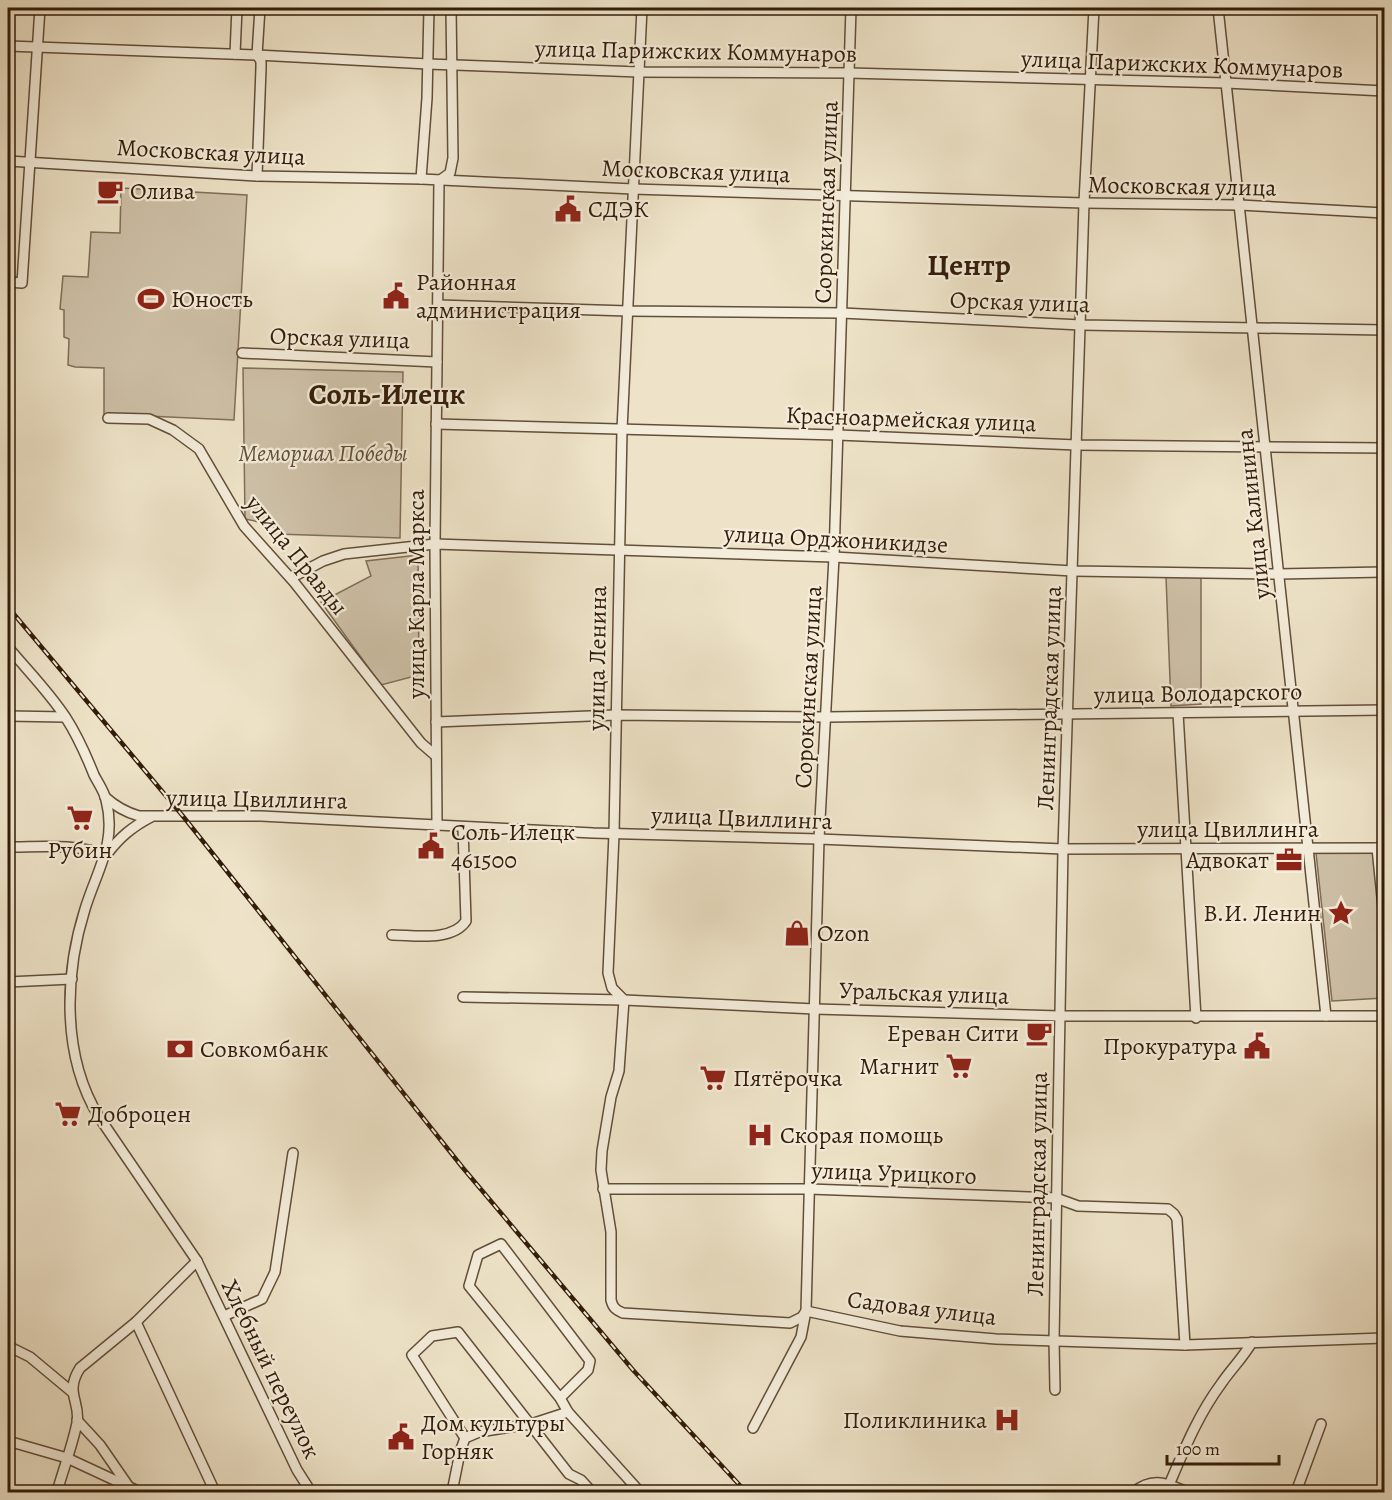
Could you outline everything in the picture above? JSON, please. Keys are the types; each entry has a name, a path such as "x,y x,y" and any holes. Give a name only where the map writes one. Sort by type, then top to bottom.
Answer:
{"street":[{"path":"8,282 22,282 40,8"},
{"path":"235,54 237,8"},
{"path":"257,176 261,61 257,55 260,8"},
{"path":"421,180 429,8"},
{"name":"улица Карла Маркса","path":"437,826 435,544 439,182 450,173 453,158 451,8"},
{"name":"улица Ленина","path":"624,1000 612,988 608,973 614,834 622,430 642,8"},
{"name":"Сорокинская улица","path":"753,1428 797,1344 806,1311 819,839 827,717 843,313 850,8"},
{"name":"Ленинградская улица","path":"1055,1390 1056,1198 1063,849 1084,203 1094,8"},
{"name":"улица Калинина","path":"1218,8 1326,1016"},
{"name":"улица Парижских Коммунаров","path":"8,46 639,72 849,73 1226,83 1384,91"},
{"name":"Московская улица","path":"8,161 257,176 1084,203 1240,205 1384,213"},
{"name":"Орская улица","path":"438,305 628,312 843,313 1081,325 1384,330"},
{"name":"Орская улица","path":"242,353 437,362"},
{"name":"улица Правды","path":"108,418 149,419 172,430 198,449 244,526 291,578 421,743 436,756"},
{"name":"Красноармейская улица","path":"436,424 838,435 1077,445 1384,448"},
{"name":"улица Орджоникидзе","path":"291,578 323,561 344,554 435,544 834,557 1073,571 1278,574 1384,572"},
{"path":"8,647 65,717 105,797"},
{"name":"улица Володарского","path":"436,722 615,715 827,717 1384,710"},
{"path":"1178,713 1196,1018"},
{"path":"8,716 65,717"},
{"name":"улица Цвиллинга","path":"105,797 115,807 126,813 153,816 261,816 463,828 1063,849 1381,848"},
{"name":"Хлебный переулок","path":"105,797 108,814 106,855 84,911 78,934 72,979 73,1051 80,1080 89,1101 197,1261 297,1470 311,1492"},
{"path":"8,847 69,847 92,850 106,855 120,837 153,816"},
{"path":"392,935 449,933 462,927 466,921 463,828"},
{"path":"1381,848 1384,917"},
{"path":"8,982 72,979"},
{"name":"Уральская улица","path":"463,997 624,1000 815,1009 1060,1016 1196,1018 1384,1016"},
{"path":"624,1000 619,1071 611,1097 602,1151 603,1189 611,1232 611,1300 613,1306 623,1313 790,1323 802,1317 806,1311"},
{"path":"224,1316 262,1299 275,1272 293,1153"},
{"name":"улица Урицкого","path":"603,1189 809,1189 1056,1198 1067,1204 1078,1206 1167,1209 1177,1219 1185,1345"},
{"path":"560,1398 588,1370 590,1361 501,1244 478,1255 469,1286 560,1398 568,1412 640,1492"},
{"name":"Хлебный переулок","path":"72,1392 73,1382 80,1368 136,1322 197,1261"},
{"name":"Садовая улица","path":"806,1311 900,1331 996,1339 1185,1345 1384,1338"},
{"path":"136,1322 215,1492"},
{"path":"465,1438 412,1355 432,1336 458,1332 569,1474 581,1480 592,1492"},
{"path":"1169,1485 1197,1423 1221,1383 1244,1357 1252,1342"},
{"path":"8,1346 30,1357 72,1392 78,1420 57,1492"},
{"path":"452,1492 465,1438 479,1432 531,1424 568,1412"},
{"path":"78,1420 100,1445 129,1487"},
{"path":"1296,1492 1321,1424"},
{"path":"8,1441 67,1458 140,1492"},
{"path":"1134,1492 1146,1484 1162,1483 1188,1492"},
{"path":"1381,1492 1384,1484"}],"green space":[{"name":"Юность","path":"121,188 247,195 234,420 104,414 104,368 68,365 69,339 64,337 64,310 60,309 63,276 88,277 91,232 120,233"},
{"name":"Мемориал Победы","path":"243,368 403,372 400,538 276,534 273,525 245,519"},
{"path":"418,555 419,675 381,685 321,602 371,576 366,561"},
{"path":"1166,577 1201,577 1201,704 1171,706"},
{"path":"1316,853 1373,853 1384,958 1384,998 1332,1001"}],"railway":[{"path":"8,607 182,815 463,1168 633,1370 746,1492"}],"place":[{"name":"Олива","path":"110,191"},
{"name":"СДЭК","path":"568,209"},
{"name":"Районная администрация","path":"396,296"},
{"name":"Юность","path":"151,299"},
{"name":"Рубин","path":"80,818"},
{"name":"Соль-Илецк 461500","path":"431,846"},
{"name":"Адвокат","path":"1289,860"},
{"name":"В.И. Ленин","path":"1341,913"},
{"name":"Ozon","path":"797,933"},
{"name":"Ереван Сити","path":"1039,1033"},
{"name":"Прокуратура","path":"1257,1046"},
{"name":"Совкомбанк","path":"180,1049"},
{"name":"Магнит","path":"959,1066"},
{"name":"Пятёрочка","path":"713,1078"},
{"name":"Доброцен","path":"68,1114"},
{"name":"Скорая помощь","path":"760,1135"},
{"name":"Поликлиника","path":"1007,1420"},
{"name":"Дом культуры Горняк","path":"401,1437"}],"district":[{"name":"Центр","path":"969,265"},
{"name":"Соль-Илецк","path":"387,394"}]}
